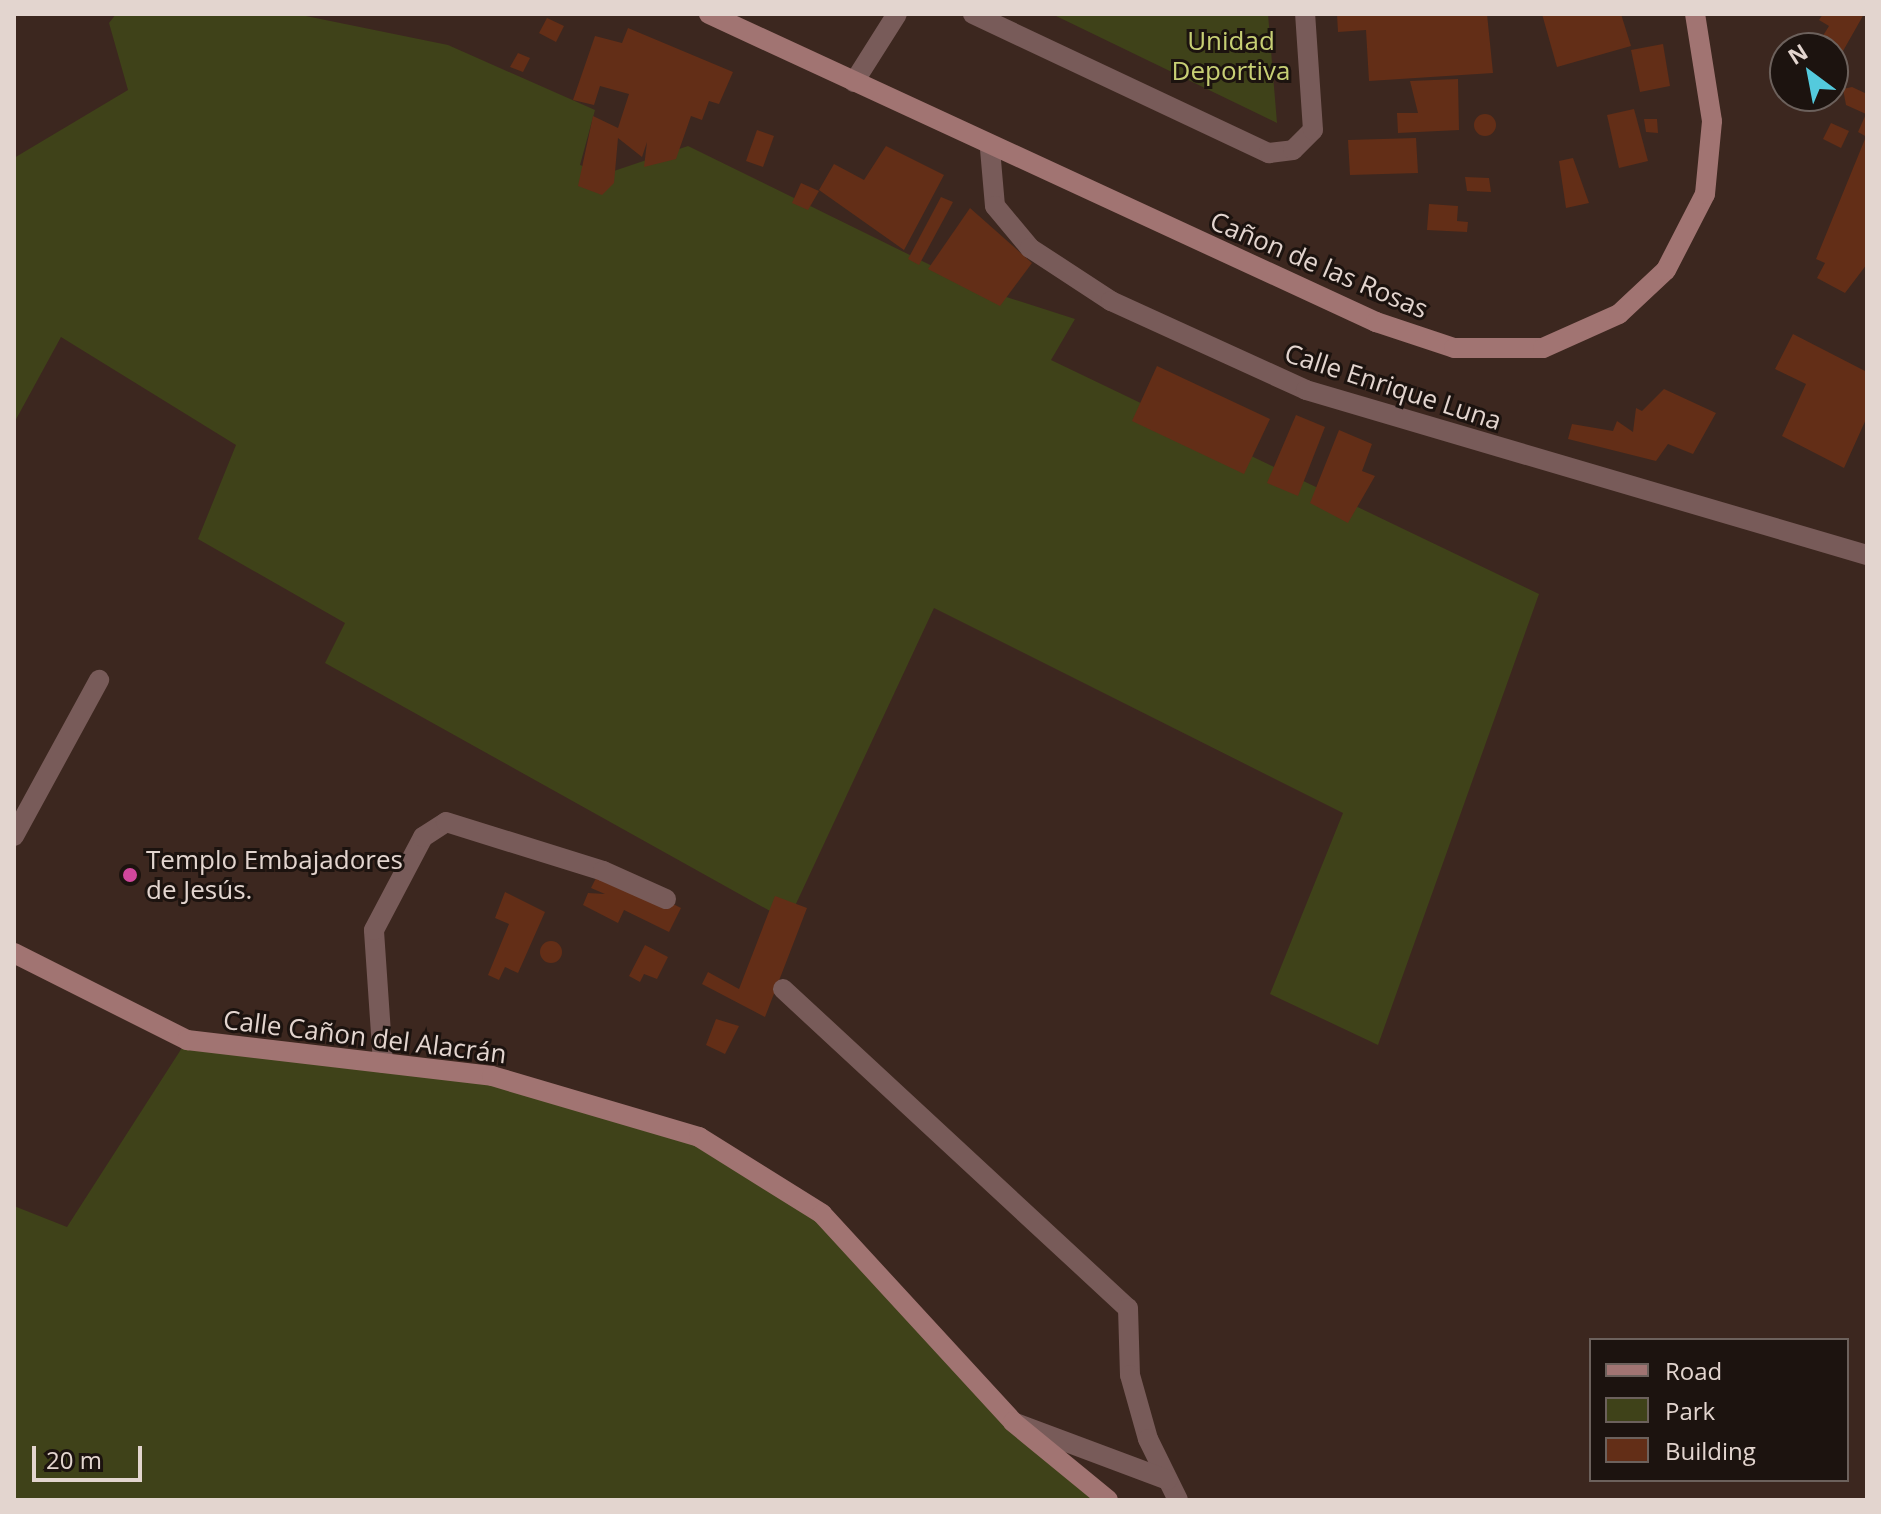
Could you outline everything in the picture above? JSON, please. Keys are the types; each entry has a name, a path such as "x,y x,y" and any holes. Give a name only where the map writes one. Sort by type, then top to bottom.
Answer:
{"main road":[{"name":"Cañon de las Rosas","path":"709,14 990,149 1376,322 1454,348 1543,348 1619,314 1666,270 1705,194 1712,121 1695,14"},
{"name":"Calle Cañon del Alacrán","path":"14,953 187,1040 492,1076 699,1137 822,1214 1013,1422 1108,1500"}],"street":[{"path":"854,82 897,14"},
{"path":"973,14 1269,153 1293,150 1313,130 1305,14"},
{"name":"Calle Enrique Luna","path":"990,149 995,206 1030,248 1125,307 1306,390 1867,555"},
{"path":"14,836 99,680"},
{"path":"383,1063 374,930 423,837 446,822 603,871 666,899"},
{"path":"783,989 1128,1308 1130,1375 1178,1500"},
{"path":"1013,1422 1168,1480"}],"green space":[{"path":"116,14 296,14 448,45 595,110 580,165 605,174 688,146 975,287 1075,319 1051,360 1539,594 1378,1045 1270,994 1343,813 934,608 788,921 325,663 345,623 198,539 236,445 61,337 14,423 14,158 128,90 109,23"},
{"name":"Unidad Deportiva","path":"1052,14 1268,14 1277,123"},
{"path":"187,1040 492,1076 699,1137 822,1214 1013,1422 1108,1500 14,1500 14,1206 67,1227"}],"building":[{"path":"1337,14 1487,14 1493,73 1369,81 1366,30 1338,32"},
{"path":"1542,14 1621,14 1631,46 1557,67"},
{"path":"1823,14 1864,14 1849,40 1849,32 1825,32 1829,26 1819,20"},
{"path":"547,18 564,26 556,42 539,33"},
{"path":"628,28 733,72 719,104 709,101 702,120 691,116 676,159 644,167 647,142 642,157 618,138 614,183 602,195 578,186 593,116 618,128 629,94 600,86 594,105 573,100 595,36 622,43"},
{"path":"1663,44 1670,86 1640,92 1631,50"},
{"path":"518,53 530,58 523,72 510,67"},
{"path":"1458,79 1459,130 1398,133 1397,113 1418,113 1410,81"},
{"path":"1849,88 1867,94 1867,137 1858,132 1866,114 1849,106"},
{"path":"1634,109 1648,161 1619,168 1607,115"},
{"path":"1485,114 1496,125 1485,136 1474,125"},
{"path":"1644,119 1657,119 1658,133 1646,132"},
{"path":"1831,123 1849,131 1841,148 1823,139"},
{"path":"757,130 774,136 763,167 746,161"},
{"path":"1416,138 1418,173 1350,175 1348,140"},
{"path":"1865,139 1867,264 1845,293 1817,278 1825,263 1816,259"},
{"path":"886,146 944,175 904,250 819,190 834,164 864,180"},
{"path":"1573,158 1589,203 1566,208 1559,161"},
{"path":"1465,177 1489,178 1491,192 1467,191"},
{"path":"801,183 819,191 808,210 792,203"},
{"path":"941,197 953,202 919,265 908,259"},
{"path":"1429,204 1458,206 1457,221 1468,222 1467,232 1427,230"},
{"path":"970,208 1032,263 1000,306 928,269"},
{"path":"1793,334 1867,372 1867,417 1844,468 1782,436 1806,384 1775,369"},
{"path":"1157,366 1270,419 1244,474 1132,421"},
{"path":"1664,389 1716,413 1693,454 1668,444 1656,461 1568,439 1572,424 1613,431 1617,421 1633,432 1636,408 1642,411"},
{"path":"1296,415 1325,427 1298,496 1267,483"},
{"path":"1339,430 1372,444 1362,471 1375,476 1348,523 1310,503"},
{"path":"601,868 681,908 669,932 624,910 618,923 583,905 588,893 605,894 591,888"},
{"path":"505,892 545,912 518,973 505,967 499,980 488,975 509,924 495,918"},
{"path":"775,896 807,908 765,1017 702,984 708,972 739,989"},
{"path":"551,941 559,944 562,952 559,960 551,963 543,960 540,952 543,944"},
{"path":"645,945 668,957 657,979 644,974 640,982 629,976"},
{"path":"716,1019 739,1026 725,1054 706,1045"}],"place":[{"name":"Templo Embajadores de Jesús.","path":"130,875"}]}
